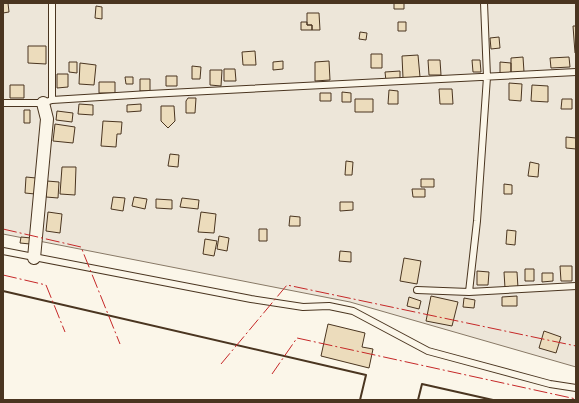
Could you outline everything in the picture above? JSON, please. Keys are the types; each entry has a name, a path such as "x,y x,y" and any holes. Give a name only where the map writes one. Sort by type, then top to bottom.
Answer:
{"street":[{"path":"34,258 48,101"}],"lane":[{"path":"48,101 52,3"},
{"path":"469,292 477,221 487,77 484,3"},
{"path":"3,103 576,72"},
{"path":"3,251 251,299 303,307 328,306 353,311 428,351 550,384 576,388"},
{"path":"417,290 469,292 576,286"}],"shaded area":[{"path":"3,3 576,3 576,367 350,302 3,234"}],"building":[{"path":"3,3 8,3 9,12 3,13"},
{"path":"394,3 404,3 404,9 394,9"},
{"path":"96,6 102,7 102,19 95,18"},
{"path":"307,13 319,13 320,30 312,30 312,25 307,25"},
{"path":"301,22 307,22 307,25 312,25 312,30 301,30"},
{"path":"398,22 406,22 406,31 398,31"},
{"path":"573,26 576,26 576,53 575,53"},
{"path":"360,32 367,33 366,40 359,39"},
{"path":"499,37 500,48 491,49 490,38"},
{"path":"28,46 46,46 46,64 28,63"},
{"path":"255,51 256,65 243,65 242,52"},
{"path":"371,54 382,54 382,68 371,68"},
{"path":"418,55 420,77 403,78 402,56"},
{"path":"523,57 524,72 511,74 511,58"},
{"path":"569,57 570,67 551,68 550,58"},
{"path":"428,60 440,60 441,75 429,75"},
{"path":"472,60 480,60 481,72 473,72"},
{"path":"283,61 283,69 273,70 273,62"},
{"path":"329,61 330,80 315,81 315,62"},
{"path":"69,62 77,62 77,73 69,72"},
{"path":"500,62 511,63 511,74 500,73"},
{"path":"80,63 96,65 94,85 79,84"},
{"path":"192,66 201,67 200,79 192,79"},
{"path":"224,69 235,69 236,81 224,81"},
{"path":"210,70 222,70 221,86 210,85"},
{"path":"400,71 400,80 386,81 385,72"},
{"path":"57,74 68,74 68,87 57,88"},
{"path":"166,76 177,76 177,86 166,86"},
{"path":"125,77 133,77 133,84 126,84"},
{"path":"140,79 150,79 150,91 140,91"},
{"path":"99,82 115,82 115,93 99,93"},
{"path":"509,83 522,84 521,101 509,100"},
{"path":"10,85 24,85 24,98 10,98"},
{"path":"532,85 548,86 548,102 531,101"},
{"path":"439,89 452,89 453,104 440,104"},
{"path":"389,90 398,91 398,104 388,104"},
{"path":"342,92 351,93 351,102 342,102"},
{"path":"320,93 331,93 331,101 320,101"},
{"path":"188,98 196,98 195,113 186,113 186,101"},
{"path":"355,99 373,99 373,112 355,112"},
{"path":"562,99 572,99 572,109 561,109"},
{"path":"79,104 93,105 93,115 78,114"},
{"path":"141,104 141,111 127,112 127,105"},
{"path":"161,106 174,106 175,121 168,128 161,121"},
{"path":"24,110 30,110 30,123 24,123"},
{"path":"57,111 73,113 72,122 56,120"},
{"path":"103,121 122,122 121,134 117,134 116,147 101,146"},
{"path":"55,124 75,127 73,143 53,141"},
{"path":"566,137 576,138 576,149 566,148"},
{"path":"170,154 179,155 178,167 168,166"},
{"path":"346,161 353,162 352,175 345,175"},
{"path":"530,162 539,164 538,177 528,176"},
{"path":"62,167 76,167 75,195 60,194"},
{"path":"26,177 36,178 35,194 25,193"},
{"path":"421,179 434,179 434,187 421,187"},
{"path":"47,181 59,182 58,198 46,197"},
{"path":"504,184 512,185 512,194 504,194"},
{"path":"412,189 425,189 425,197 413,197"},
{"path":"113,197 125,198 123,211 111,209"},
{"path":"134,197 147,199 145,209 132,206"},
{"path":"182,198 199,200 198,209 180,207"},
{"path":"156,199 172,200 172,209 156,208"},
{"path":"340,202 353,202 353,210 340,211"},
{"path":"48,212 62,214 60,233 46,231"},
{"path":"201,212 216,214 214,233 198,232"},
{"path":"290,216 300,217 300,226 289,226"},
{"path":"259,229 267,229 267,241 259,241"},
{"path":"507,230 516,231 515,245 506,244"},
{"path":"219,236 229,238 227,251 217,249"},
{"path":"21,237 31,238 30,244 20,243"},
{"path":"205,239 217,241 214,256 203,254"},
{"path":"340,251 351,252 351,262 339,261"},
{"path":"404,258 421,261 417,284 400,281"},
{"path":"560,266 572,266 572,281 561,281"},
{"path":"525,269 534,269 534,281 525,281"},
{"path":"477,271 489,272 488,285 477,285"},
{"path":"504,272 517,272 518,288 505,288"},
{"path":"542,273 553,273 553,281 542,282"},
{"path":"431,296 458,302 452,326 426,321"},
{"path":"517,296 517,306 502,306 502,297"},
{"path":"409,297 421,301 419,309 407,306"},
{"path":"464,298 475,300 474,308 463,307"},
{"path":"328,324 365,333 362,347 373,349 369,368 321,356"},
{"path":"544,331 561,337 556,353 539,348"}],"wall":[{"path":"3,291 366,375 360,400"},
{"path":"418,400 422,384 493,400"}],"power":[{"path":"3,229 81,247 120,344"},
{"path":"3,275 46,285 65,332"},
{"path":"221,364 287,285 576,346"},
{"path":"272,374 297,338 576,399"}]}
